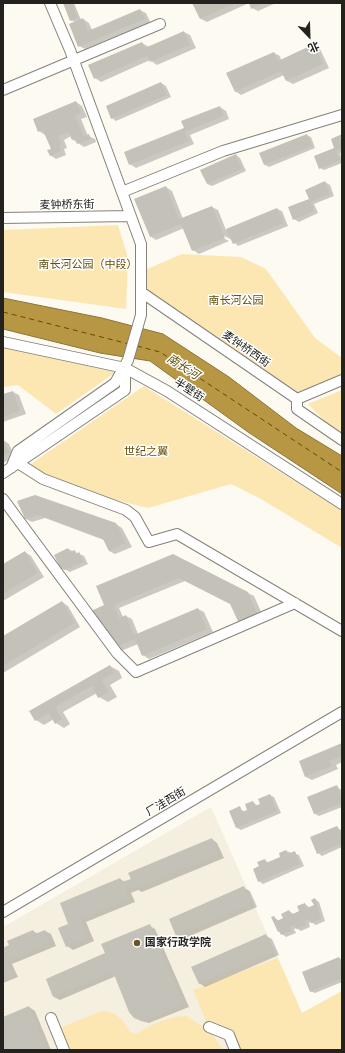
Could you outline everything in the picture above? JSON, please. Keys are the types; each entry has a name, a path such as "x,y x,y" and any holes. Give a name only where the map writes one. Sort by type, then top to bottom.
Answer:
{"street":[{"path":"11,468 83,417 125,390 127,364 140,315 141,244 74,59 50,3"},
{"path":"3,90 160,24"},
{"path":"122,192 223,151 342,115"},
{"name":"麦钟桥东街","path":"3,218 130,216"},
{"name":"麦钟桥西街","path":"140,292 297,399"},
{"name":"半壁街","path":"3,342 127,364 342,504"},
{"path":"342,380 297,399 297,409 342,440"},
{"path":"11,468 126,510 136,517 149,542 177,534 342,631"},
{"path":"3,499 117,653 136,672 295,603"},
{"name":"厂洼西街","path":"3,912 342,712"},
{"path":"51,1018 64,1050"},
{"path":"209,1027 229,1035 236,1050"}],"shaded area":[{"name":"国家行政学院","path":"211,807 302,1013 342,991 342,1050 3,1050 3,927"}],"green space":[{"name":"南长河公园（中段）","path":"118,225 128,258 126,309 3,292 3,230"},
{"name":"南长河公园","path":"182,254 241,257 266,269 315,338 342,358 342,375 296,394 144,289 145,270"},
{"path":"3,347 116,372 56,414 18,385 3,387"},
{"name":"世纪之翼","path":"144,386 342,511 342,548 261,499 231,484 148,508 39,481 28,466"},
{"path":"342,390 342,439 308,404"},
{"path":"278,958 302,1013 342,991 342,1050 232,1050 223,1030 207,1023 193,990"},
{"path":"102,1011 114,1013 123,1021 130,1032 136,1034 156,1023 173,1017 186,1016 211,1032 223,1050 66,1050 57,1029"}],"water":[{"name":"南长河","path":"3,298 102,318 163,334 229,377 296,428 342,456 342,494 248,432 150,361 100,353 3,329"}],"building":[{"path":"63,3 72,3 78,18 70,21"},
{"path":"192,3 236,3 200,19"},
{"path":"249,3 264,3 251,9"},
{"path":"140,9 145,19 78,47 69,24 83,18 88,31"},
{"path":"184,31 190,45 150,62 147,56 94,79 88,65 142,42 145,48"},
{"path":"314,44 323,64 286,81 281,71 235,92 226,73 274,52 278,61"},
{"path":"161,82 167,95 111,119 106,106"},
{"path":"76,101 81,113 75,116 84,136 89,134 91,139 77,144 75,139 72,140 68,132 58,136 62,144 59,146 61,151 50,156 47,150 51,149 43,130 38,132 33,119"},
{"path":"220,106 224,116 185,132 189,141 129,165 124,152 184,128 181,121"},
{"path":"307,134 312,146 264,165 259,153"},
{"path":"342,134 342,149 336,151 340,160 319,169 314,156 334,148 331,139"},
{"path":"236,154 242,169 207,184 200,170"},
{"path":"325,181 330,194 311,202 314,211 293,220 288,207 309,199 305,190"},
{"path":"166,186 179,219 212,206 225,238 192,251 181,224 150,237 134,199"},
{"path":"277,208 284,223 233,244 226,229"},
{"path":"13,391 20,411 3,417 3,394"},
{"path":"3,439 10,453 3,457"},
{"path":"35,495 116,523 126,543 109,551 103,539 39,515 25,519 17,501"},
{"path":"68,548 70,552 75,550 76,554 79,552 84,562 65,570 60,568 54,555"},
{"path":"25,551 38,573 3,594 3,564"},
{"path":"173,554 248,592 257,613 238,621 230,604 179,578 114,605 119,618 126,615 134,635 198,608 207,629 142,656 135,639 114,648 104,624 98,626 91,611 104,605 96,586"},
{"path":"62,601 75,623 3,666 3,636"},
{"path":"110,665 114,673 102,680 109,692 98,698 92,686 55,707 62,719 55,724 49,713 35,721 29,711"},
{"path":"342,743 342,756 330,761 332,766 305,777 299,761"},
{"path":"337,785 342,803 314,814 307,797"},
{"path":"270,794 277,811 236,828 229,811 240,806 242,812 247,810 245,804 253,801 255,806 260,804 258,799"},
{"path":"337,826 342,837 342,843 317,854 310,837"},
{"path":"212,838 218,854 135,889 134,886 125,890 129,899 81,919 89,937 66,947 58,928 68,924 60,903 120,878 122,882 131,879 128,873"},
{"path":"286,850 288,854 295,851 300,864 258,882 253,869 259,866 257,862 265,859 266,863 280,857 279,853"},
{"path":"244,886 251,904 176,936 169,919"},
{"path":"315,898 321,919 311,923 309,919 305,921 306,925 296,929 294,925 290,927 292,931 281,935 279,931 278,932 271,917 274,916 277,921 283,918 281,914 289,910 291,915 299,911 297,906 305,903 307,908 314,905 311,900"},
{"path":"150,924 184,1004 143,1021 134,1018 129,1012 113,972 53,997 46,979 105,953 101,944"},
{"path":"33,930 35,934 45,930 50,942 7,961 13,974 3,978 3,948 9,945 7,941"},
{"path":"266,934 274,952 199,984 191,967"},
{"path":"339,957 342,965 342,978 310,992 302,972"},
{"path":"29,1006 47,1050 3,1050 3,1017"}],"ferry route":[{"path":"3,312 129,344"},
{"path":"137,346 160,352 342,472"}],"place":[{"name":"国家行政学院","path":"137,943"}]}
